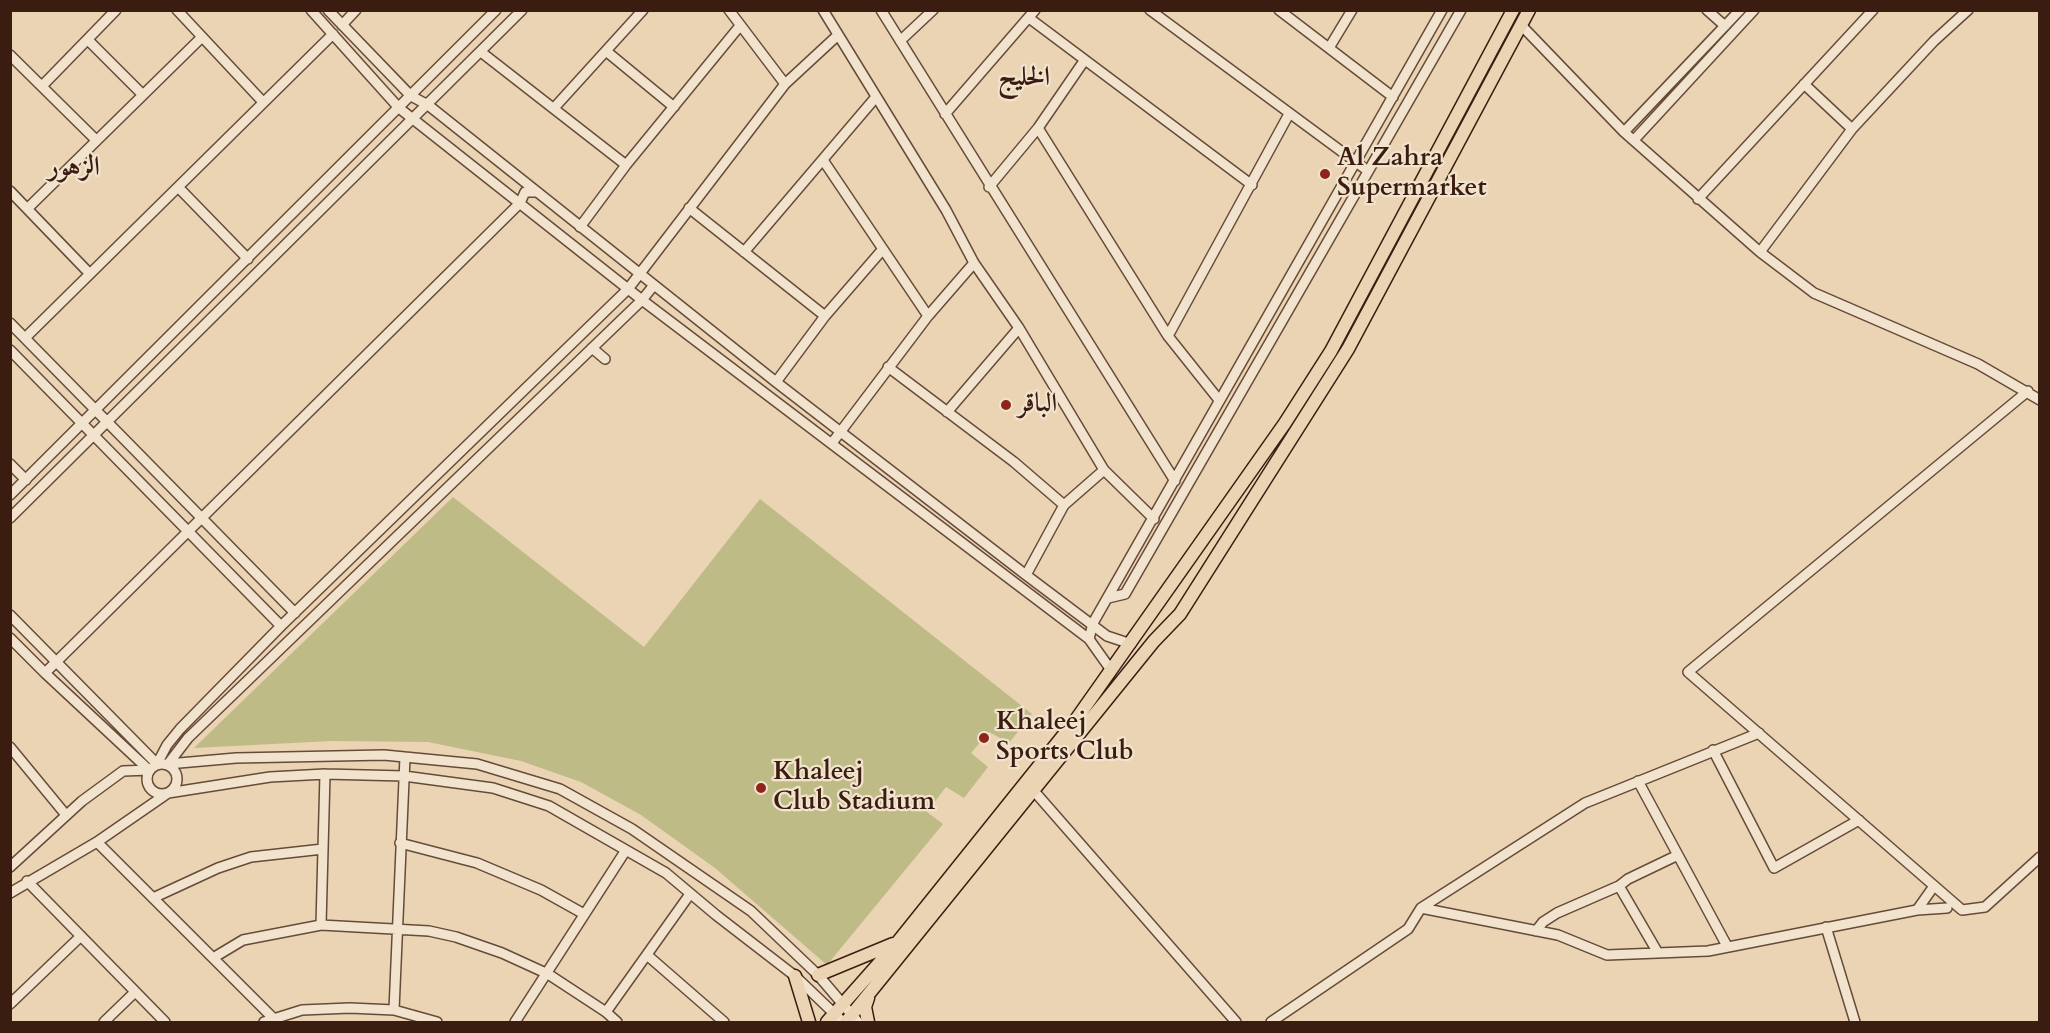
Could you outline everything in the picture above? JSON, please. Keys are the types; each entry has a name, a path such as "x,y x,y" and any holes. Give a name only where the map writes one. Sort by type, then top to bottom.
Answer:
{"main road":[{"path":"843,1020 844,1003 897,943 1030,779 1131,644 1285,423 1330,351 1513,10"},
{"path":"843,1020 869,995 1154,641 1180,614 1348,349 1529,10"},
{"path":"818,975 897,943"},
{"path":"795,975 809,1023"},
{"path":"868,1023 865,1007 869,995"}],"street":[{"path":"43,85 116,10"},
{"path":"177,10 263,102"},
{"path":"311,10 399,108 642,300 1089,639 1110,670"},
{"path":"328,10 411,96 428,105 776,382 842,430 1026,575 1094,623 1107,636 1131,644"},
{"path":"342,25 356,10"},
{"path":"10,495 496,10"},
{"path":"10,518 522,10"},
{"path":"554,108 644,10"},
{"path":"729,10 785,84"},
{"path":"823,10 946,210 974,263 1019,328 1104,470 1154,519"},
{"path":"881,10 989,187 1175,481"},
{"path":"900,41 933,10"},
{"path":"1150,10 1368,171"},
{"path":"1279,10 1393,97"},
{"path":"1329,48 1352,10"},
{"path":"1089,639 1094,623 1108,598 1442,10"},
{"path":"1108,598 1125,594 1461,10"},
{"path":"1707,10 1725,26"},
{"path":"1624,132 1740,10"},
{"path":"1634,140 1754,10"},
{"path":"1698,199 1873,10"},
{"path":"1760,252 1852,129 1934,41 1967,11"},
{"path":"945,114 1032,14 1084,61 1252,185"},
{"path":"1521,25 1624,132 1760,252 1814,293 1978,364 2040,400"},
{"path":"580,227 626,165 740,27"},
{"path":"25,338 333,34"},
{"path":"838,35 785,84 628,289 295,613 180,729 166,745 146,779 150,788 158,794 270,777 325,774 404,776 493,788 549,806 666,873 795,975 843,1020"},
{"path":"28,208 202,37"},
{"path":"88,40 143,95"},
{"path":"606,51 674,107"},
{"path":"481,52 626,165"},
{"path":"10,55 43,85 96,140"},
{"path":"989,187 1038,128 1084,61"},
{"path":"1804,84 1852,129"},
{"path":"744,252 876,97"},
{"path":"1167,336 1289,114"},
{"path":"1038,128 1167,336 1220,400"},
{"path":"823,160 928,316"},
{"path":"178,188 248,259"},
{"path":"10,190 90,274"},
{"path":"45,674 520,203 525,192 536,192"},
{"path":"689,208 825,316"},
{"path":"776,382 825,316 883,249"},
{"path":"832,443 928,316 974,263"},
{"path":"168,764 196,729 642,300 654,285"},
{"path":"10,323 295,613"},
{"path":"947,412 1019,328"},
{"path":"592,348 605,359"},
{"path":"10,350 282,626"},
{"path":"888,368 1064,505"},
{"path":"2028,392 1688,672 1962,910 1985,907 2040,857"},
{"path":"10,464 28,477 35,494"},
{"path":"1026,575 1064,505 1104,470"},
{"path":"10,615 153,767"},
{"path":"10,638 45,674 153,767"},
{"path":"1271,1023 1408,930 1421,908 1585,803 1759,733"},
{"path":"10,747 66,815"},
{"path":"1713,750 1774,868 1859,820"},
{"path":"10,867 66,815 123,771 168,764 236,758 384,755 477,765 560,789 632,830 751,911 844,1003"},
{"path":"10,765 19,756"},
{"path":"394,1010 405,757"},
{"path":"10,893 97,842 168,793 177,781 176,771 168,764"},
{"path":"321,925 325,774"},
{"path":"1638,781 1727,946"},
{"path":"1034,791 1236,1023"},
{"path":"97,842 213,958 268,1020 302,1010 394,1010 437,1023"},
{"path":"400,843 477,863 541,890 584,914"},
{"path":"153,898 218,868 251,857 323,849"},
{"path":"515,1023 626,850"},
{"path":"1536,931 1543,922 1557,913 1619,886 1628,879 1678,855"},
{"path":"27,881 165,1023"},
{"path":"1619,886 1658,953"},
{"path":"1917,910 1934,886"},
{"path":"606,1012 690,894"},
{"path":"1421,908 1558,935 1607,955 1708,951 1917,910 1947,908"},
{"path":"213,958 243,940 321,925 429,932 456,937 502,952 548,974 606,1012 618,1023"},
{"path":"1826,927 1855,1023"},
{"path":"10,1004 81,936"},
{"path":"647,955 724,1023"},
{"path":"104,1023 135,992"}],"shaded area":[{"path":"453,497 644,647 760,499 1032,714 1009,743 989,732 971,753 988,767 964,798 946,787 927,812 943,824 827,965 715,868 641,815 581,782 521,761 428,742 332,741 194,748"}],"place":[{"name":"Al Zahra Supermarket","path":"1325,174"},
{"name":"الباقر","path":"1006,405"},
{"name":"Khaleej Sports Club","path":"984,738"},
{"name":"Khaleej Club Stadium","path":"761,788"}],"district":[{"name":"الخليج","path":"1024,79"},
{"name":"الزهور","path":"74,169"}]}
